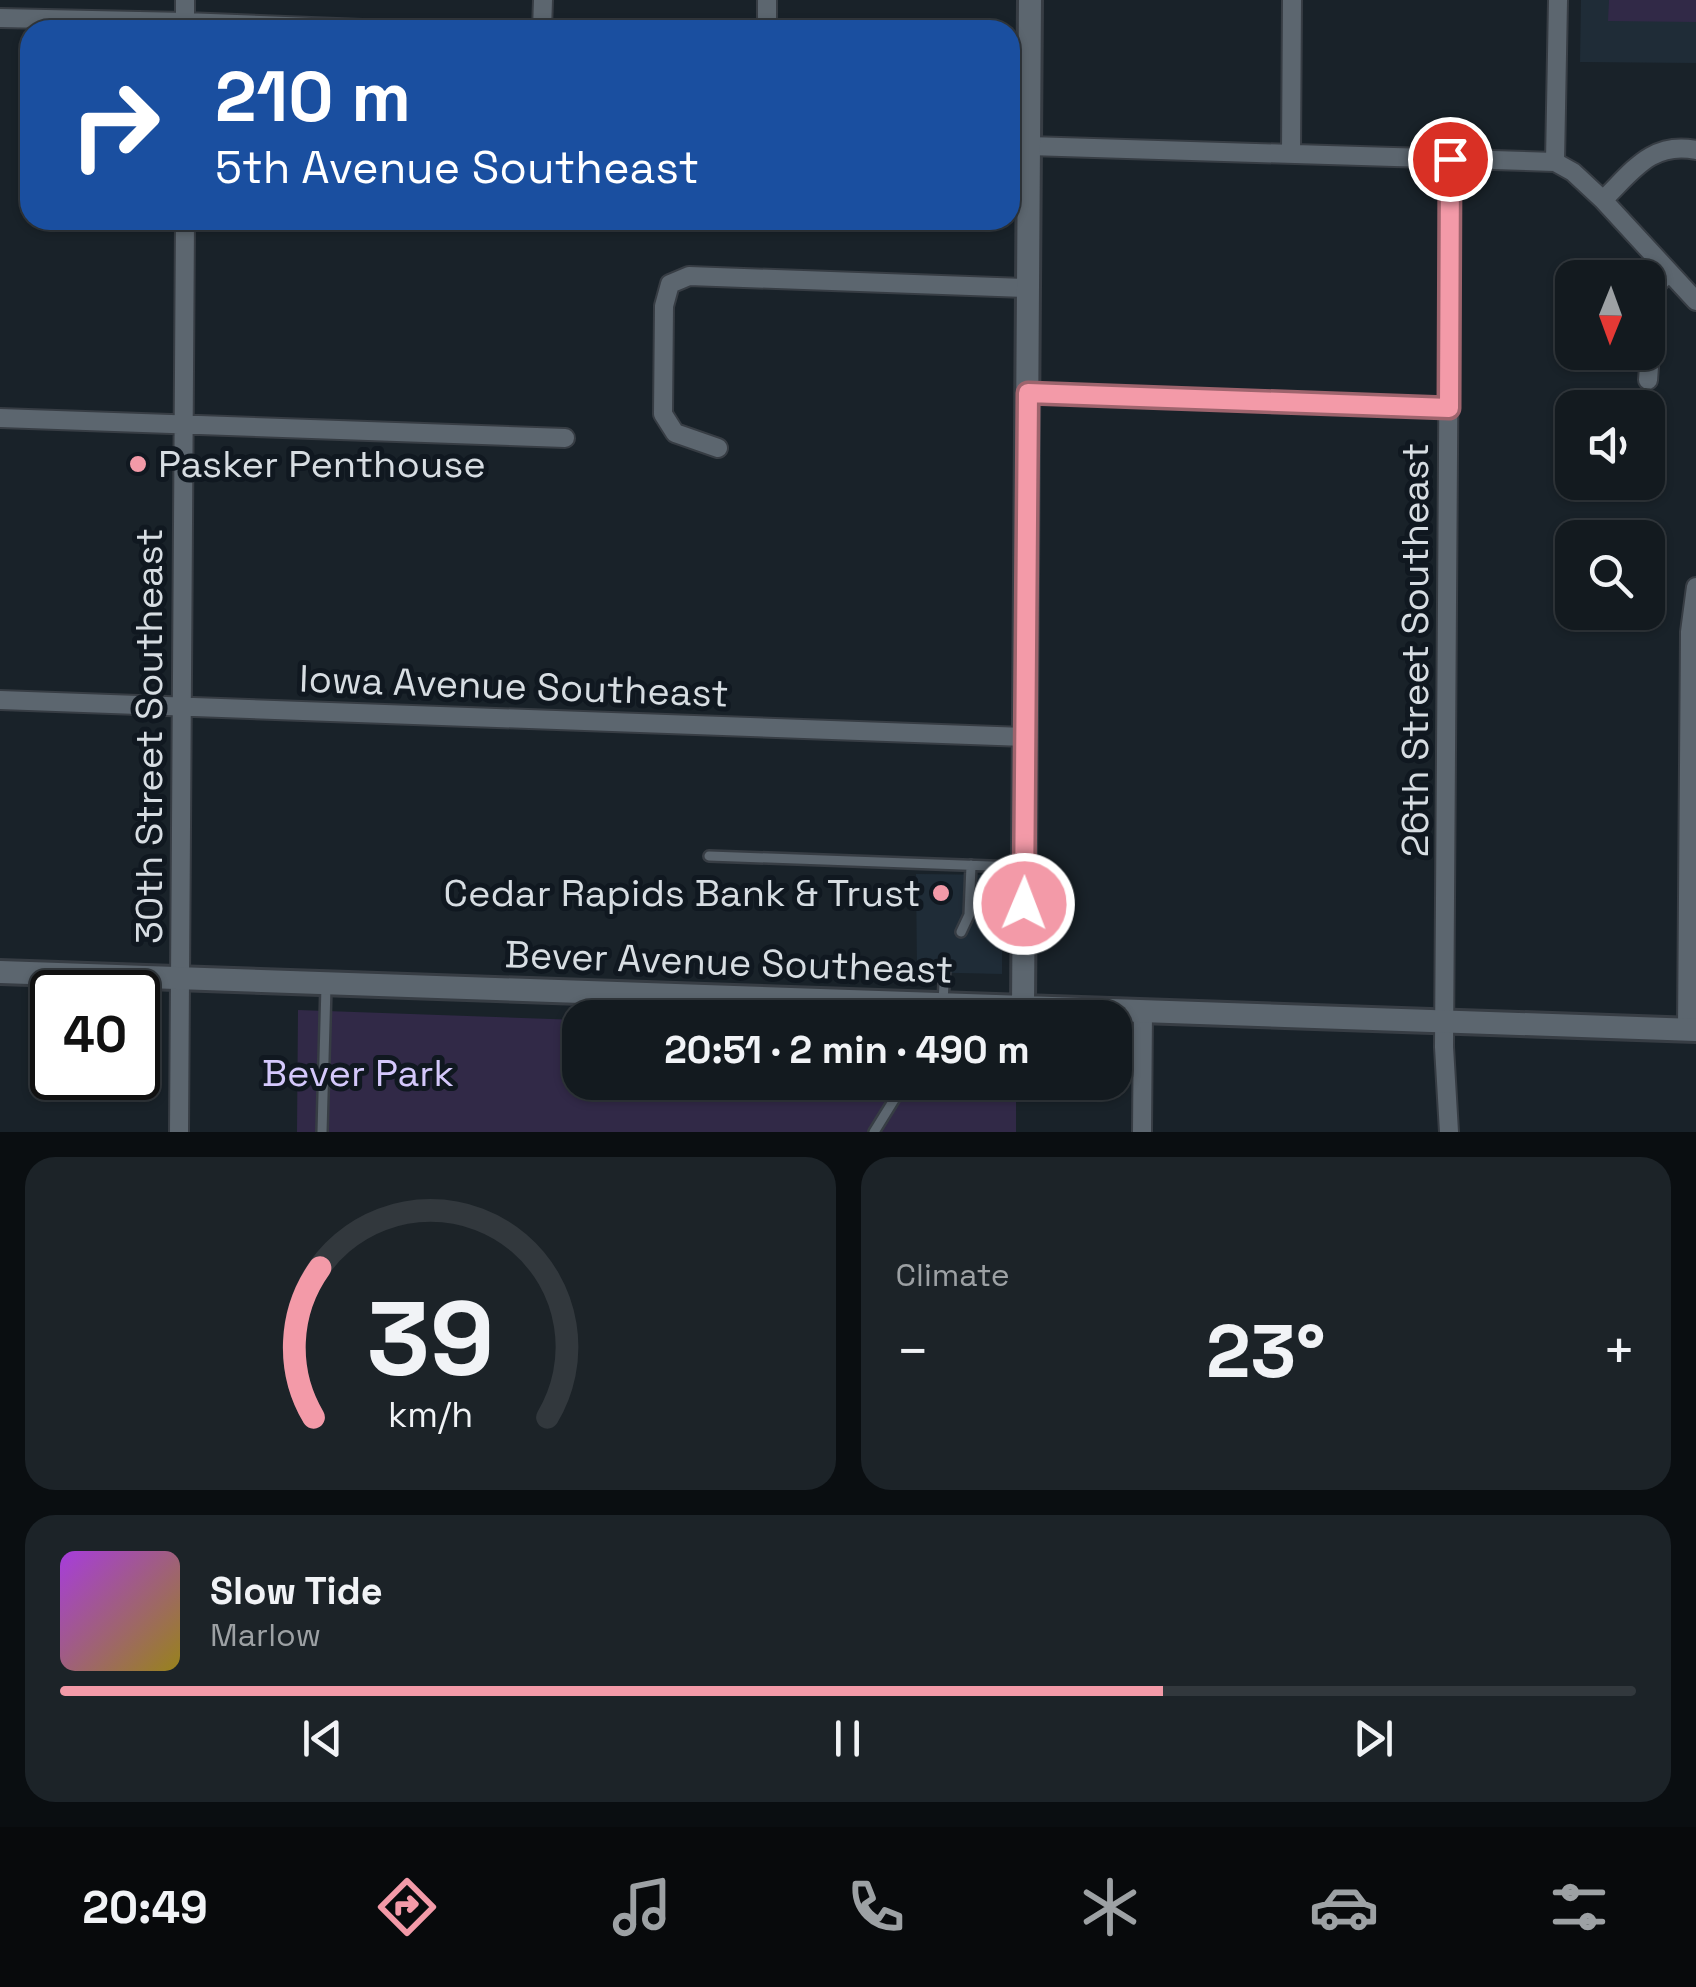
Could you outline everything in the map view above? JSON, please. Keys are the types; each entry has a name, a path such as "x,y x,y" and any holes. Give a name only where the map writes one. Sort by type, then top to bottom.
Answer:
{"street":[{"path":"1023,1000 1029,146 1021,51 1030,0"},
{"path":"1291,154 1292,0"},
{"path":"1555,162 1558,0"},
{"path":"0,18 46,20"},
{"path":"1029,146 1555,162 1573,172 1604,200 1696,301"},
{"path":"1604,200 1644,158 1665,149 1696,150"},
{"name":"26th Street Southeast","path":"1448,1132 1444,1021 1450,159"},
{"name":"30th Street Southeast","path":"179,1132 185,230"},
{"path":"1648,380 1655,286 1669,272"},
{"path":"718,448 675,433 663,414 664,306 670,284 689,276 1028,288"},
{"path":"1028,393 1449,408"},
{"path":"0,418 565,438"},
{"path":"1692,1030 1696,586"},
{"name":"Iowa Avenue Southeast","path":"0,700 1025,737"},
{"name":"Bever Avenue Southeast","path":"0,972 731,1000"},
{"name":"Bever Avenue Southeast","path":"1132,1011 1692,1030"},
{"path":"1142,1132 1143,1011"}],"lane":[{"path":"709,856 1024,867"},
{"path":"961,932 970,915 971,865"},
{"path":"936,1000 945,968"},
{"path":"322,1132 326,984"},
{"path":"874,1132 894,1100"}],"shaded area":[{"path":"1581,0 1696,0 1696,63 1580,62"},
{"path":"916,874 1002,875 1002,974 917,972"}],"green space":[{"path":"1609,0 1696,0 1696,22 1608,21"},
{"name":"Bever Park","path":"298,1010 562,1019 562,1100 1016,1100 1016,1132 297,1132"}],"place":[{"name":"Pasker Penthouse","path":"138,464"},
{"name":"Cedar Rapids Bank & Trust","path":"941,893"}],"route":[{"path":"1024,904 1028,393 1449,408 1450,159"}]}
